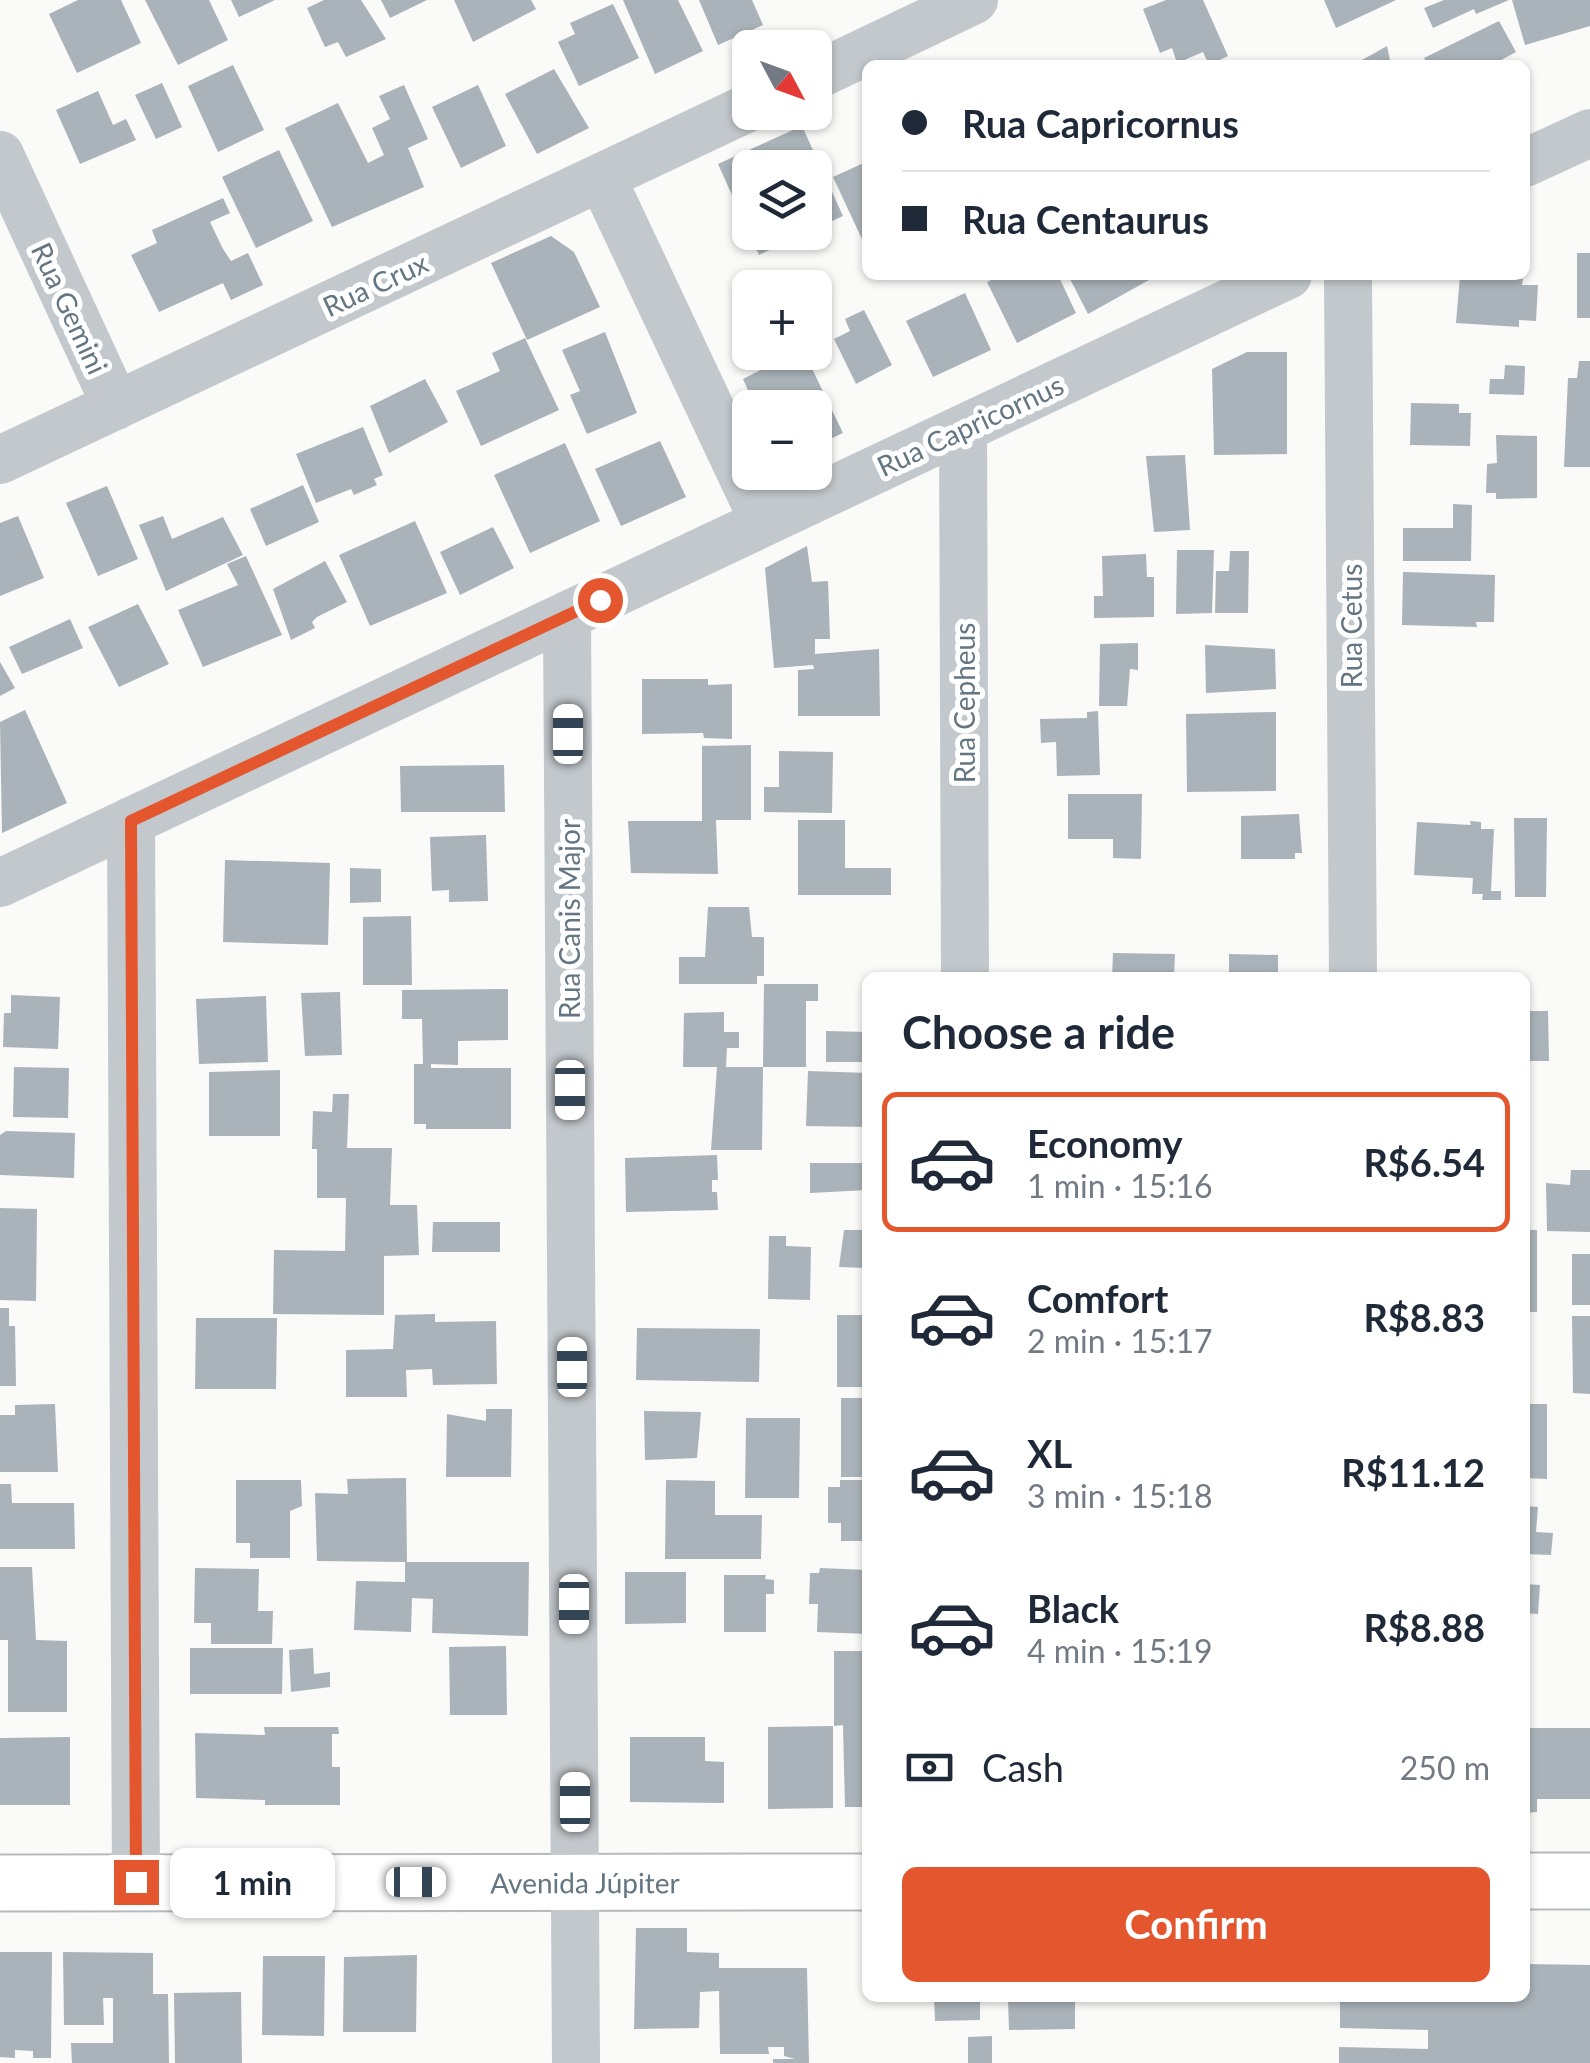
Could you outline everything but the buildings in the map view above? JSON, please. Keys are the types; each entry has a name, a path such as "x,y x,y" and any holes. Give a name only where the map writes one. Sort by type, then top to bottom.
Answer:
{"main road":[{"path":"1530,1881 1590,1881"},
{"name":"Avenida Júpiter","path":"0,1882 862,1882"}],"street":[{"path":"832,68 974,0"},
{"name":"Rua Crux","path":"0,460 732,116"},
{"path":"1530,161 1590,132"},
{"name":"Rua Gemini","path":"0,155 116,406"},
{"path":"602,178 764,522"},
{"name":"Rua Capricornus","path":"0,883 1277,280"},
{"name":"Rua Cetus","path":"1348,280 1354,972"},
{"name":"Rua Cepheus","path":"963,429 965,972"},
{"name":"Rua Canis Major","path":"567,615 576,2063"},
{"path":"131,821 136,1882"}],"route":[{"path":"136,1882 131,821 600,600"}]}
